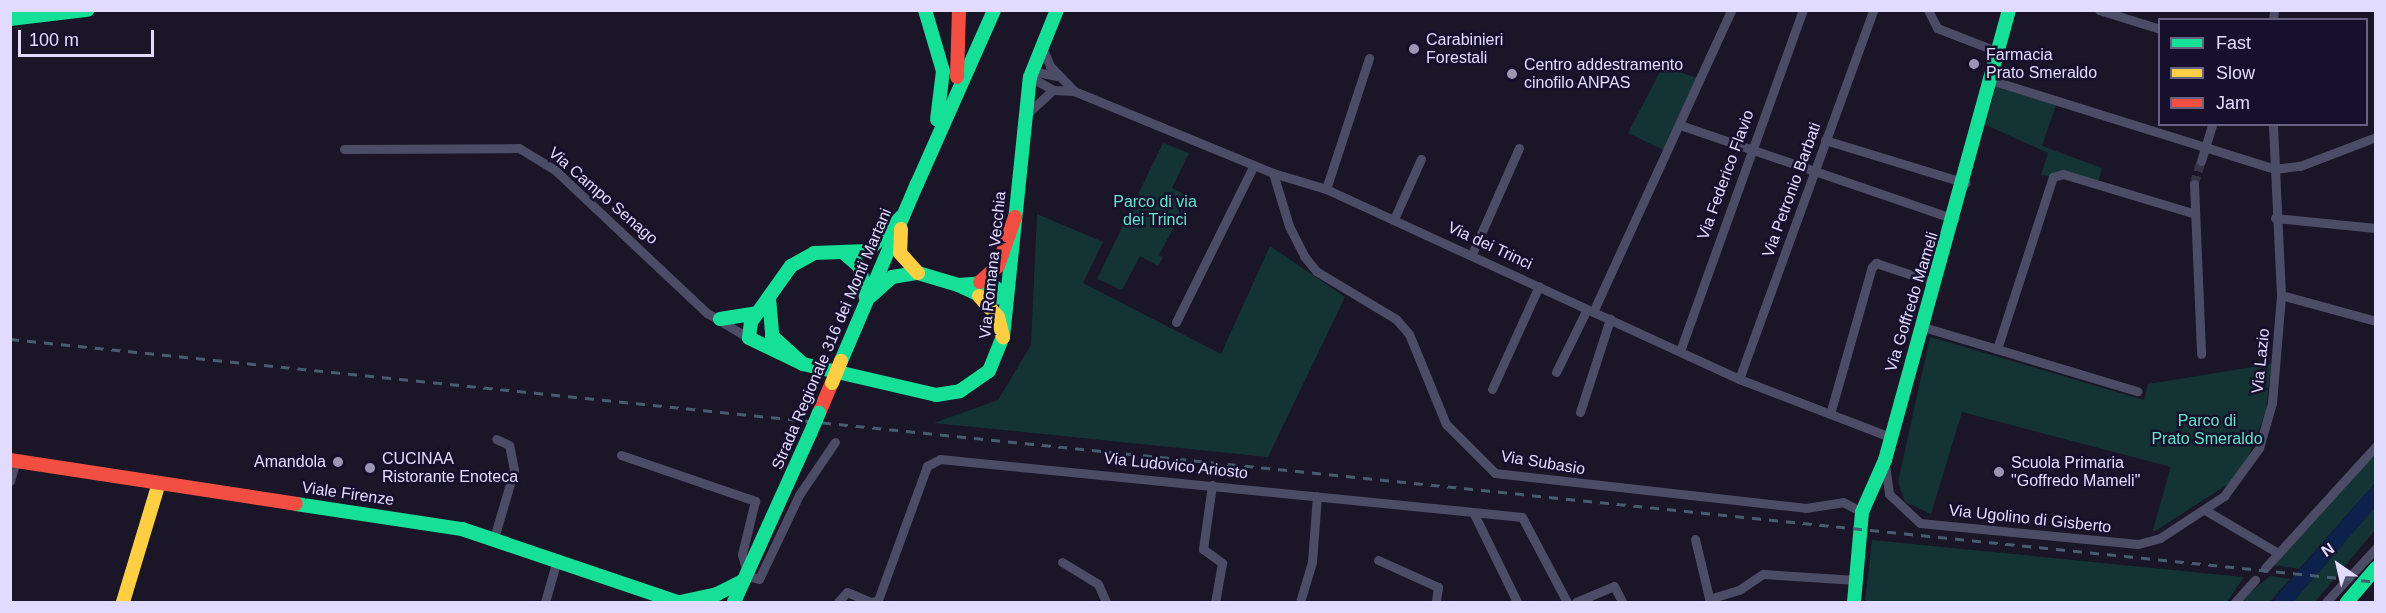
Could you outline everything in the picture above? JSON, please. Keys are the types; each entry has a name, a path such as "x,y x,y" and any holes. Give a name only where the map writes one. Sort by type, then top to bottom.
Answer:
{"main road":[{"path":"10,19 87,10"},
{"path":"917,184 942,91 940,52 925,10"},
{"path":"947,113 960,63 959,10"},
{"path":"947,113 994,10"},
{"name":"Via Romana Vecchia","path":"749,338 803,364 948,395 988,371 1003,337 1030,77 1042,42 1057,10"},
{"name":"Via Goffredo Mameli","path":"1854,603 1862,512 1885,460 1920,326 1956,219 1994,81 2009,10"},
{"name":"Strada Regionale 316 dei Monti Martani","path":"734,603 810,434 947,113"},
{"path":"749,338 769,298 803,258 824,252 845,254 874,248 902,216"},
{"path":"902,216 900,253 918,273"},
{"path":"979,289 998,266 1015,217"},
{"path":"845,254 860,267 866,301"},
{"path":"866,301 892,277 918,273 1007,296"},
{"path":"979,289 998,317 1003,337"},
{"path":"717,318 762,314"},
{"path":"762,314 775,342 803,364"},
{"name":"Viale Firenze","path":"13,460 494,538 676,602"},
{"path":"123,603 159,483"},
{"path":"2347,603 2376,568"},
{"path":"676,602 717,594 747,577"},
{"name":"Strada Regionale 316 dei Monti Martani","path":"747,577 747,603"},
{"path":"2356,603 2376,578"}],"street":[{"path":"1556,372 1683,126 1731,10"},
{"name":"Via Federico Flavio","path":"1680,351 1750,151 1803,10"},
{"name":"Via Petronio Barbati","path":"1739,379 1873,10"},
{"path":"1928,10 1937,28 1999,52"},
{"path":"2099,10 2158,29"},
{"name":"Via dei Trinci","path":"1042,42 1057,76 1074,91 1274,173 1326,189 1472,254 1739,379 1890,437"},
{"path":"1326,189 1369,58"},
{"path":"1030,77 1037,72 1057,76"},
{"name":"Via dei Trinci","path":"1030,77 1053,90 1074,91"},
{"path":"1994,81 2274,169 2300,166 2376,137"},
{"path":"1024,120 1033,104 1053,90"},
{"path":"1683,126 1813,174 1956,219"},
{"path":"2201,161 2211,126"},
{"name":"Via Lazio","path":"2205,510 2236,485 2269,423 2281,295 2275,218 2272,126"},
{"path":"1826,140 1966,183"},
{"name":"Via Campo Senago","path":"344,150 519,148 562,176 717,318"},
{"path":"1472,254 1520,148"},
{"path":"1394,219 1421,159"},
{"path":"1176,322 1254,165"},
{"name":"Via Subasio","path":"1274,173 1288,226 1316,271 1396,319 1422,365 1446,424 1495,473 1806,508 1843,502 1862,512"},
{"path":"1997,349 2053,177 2063,174 2192,213"},
{"path":"2194,184 2192,213 2201,354"},
{"path":"2275,218 2376,228"},
{"path":"1830,414 1872,267 1876,263 1933,282"},
{"path":"1492,389 1539,286"},
{"path":"2281,295 2376,321"},
{"name":"Via Romana Vecchia","path":"717,318 749,338"},
{"path":"1580,412 1610,319"},
{"path":"1920,326 2137,391"},
{"path":"494,538 514,470 509,445 496,439"},
{"path":"621,455 755,501 742,554 747,577 759,579 799,495 835,442"},
{"path":"2265,568 2376,446"},
{"path":"10,481 13,460"},
{"name":"Via Ludovico Ariosto","path":"839,601 848,592 871,603 878,600 932,460 1013,463 1522,517 1567,603"},
{"name":"Via Ugolino di Gisberto","path":"1885,460 1889,494 1920,523 2138,544 2160,538 2205,510"},
{"path":"1212,485 1203,549 1222,563 1215,603"},
{"path":"1300,603 1312,562 1317,496"},
{"path":"2205,510 2278,553"},
{"path":"1473,512 1517,603"},
{"path":"1695,538 1710,601 1739,590 1763,574 1856,580"},
{"path":"2326,603 2376,548"},
{"path":"545,603 557,560"},
{"path":"1377,560 1438,587 1436,603"},
{"path":"1062,562 1098,584 1106,603"},
{"path":"2235,603 2255,580"},
{"path":"1576,603 1614,586 1622,603"}],"green space":[{"path":"1663,66 1702,80 1670,153 1628,133"},
{"path":"1996,85 2056,105 2042,146 2102,168 2098,182 2041,175 2048,153 1986,125"},
{"name":"Parco di via dei Trinci","path":"1163,143 1189,153 1172,188 1190,197 1159,255 1163,257 1158,266 1140,256 1122,290 1097,279"},
{"path":"1037,214 1103,242 1083,283 1221,354 1270,246 1345,297 1268,457 934,423 998,400 1031,345"},
{"name":"Parco di Prato Smeraldo","path":"1930,337 2144,400 2148,384 2271,364 2266,411 2246,463 2230,483 2152,533 2171,467 1962,412 1931,514 1905,502 1898,482"},
{"path":"2375,450 2375,483 2299,569 2272,565"},
{"path":"2375,507 2375,530 2315,602 2293,602"},
{"path":"1872,540 2244,577 2227,602 1865,602"},
{"path":"2270,576 2290,579 2270,602 2239,602"}],"waterway":[{"path":"2282,602 2376,494"}],"tunnel":[{"path":"2194,184 2201,161"}],"railway":[{"path":"10,339 2376,582"}],"traffic: fast":[{"path":"10,19 87,10"},
{"path":"925,10 943,71 937,120"},
{"path":"917,184 994,10"},
{"path":"749,338 803,364 936,395 960,391 989,371 1003,337 1030,77 1057,10"},
{"path":"1854,602 1862,512 1885,460 2009,10"},
{"path":"841,361 917,184"},
{"path":"749,338 751,322 791,266 814,253 868,251 902,216"},
{"path":"845,254 860,267 866,298"},
{"path":"871,296 892,277 918,273 958,285 989,283 1007,296"},
{"path":"958,285 988,299 1007,296"},
{"path":"769,298 772,336 803,364"},
{"path":"720,319 757,313"},
{"path":"810,434 819,413"},
{"path":"734,602 810,434"},
{"path":"296,504 462,529 678,602"},
{"path":"2347,602 2376,568"},
{"path":"680,602 717,594 744,580"}],"traffic: slow":[{"path":"901,229 900,253 918,273"},
{"path":"979,296 998,317 1003,337"},
{"path":"832,383 841,361"},
{"path":"123,602 159,483"}],"traffic: jam":[{"path":"957,77 959,10"},
{"path":"980,282 998,266 1015,217"},
{"path":"819,413 832,383"},
{"path":"10,460 296,504"}],"place":[{"name":"Carabinieri Forestali","path":"1414,49"},
{"name":"Farmacia Prato Smeraldo","path":"1974,64"},
{"name":"Centro addestramento cinofilo ANPAS","path":"1512,74"},
{"name":"Amandola","path":"338,462"},
{"name":"CUCINAA Ristorante Enoteca","path":"370,468"},
{"name":"Scuola Primaria \"Goffredo Mameli\"","path":"1999,472"}]}
